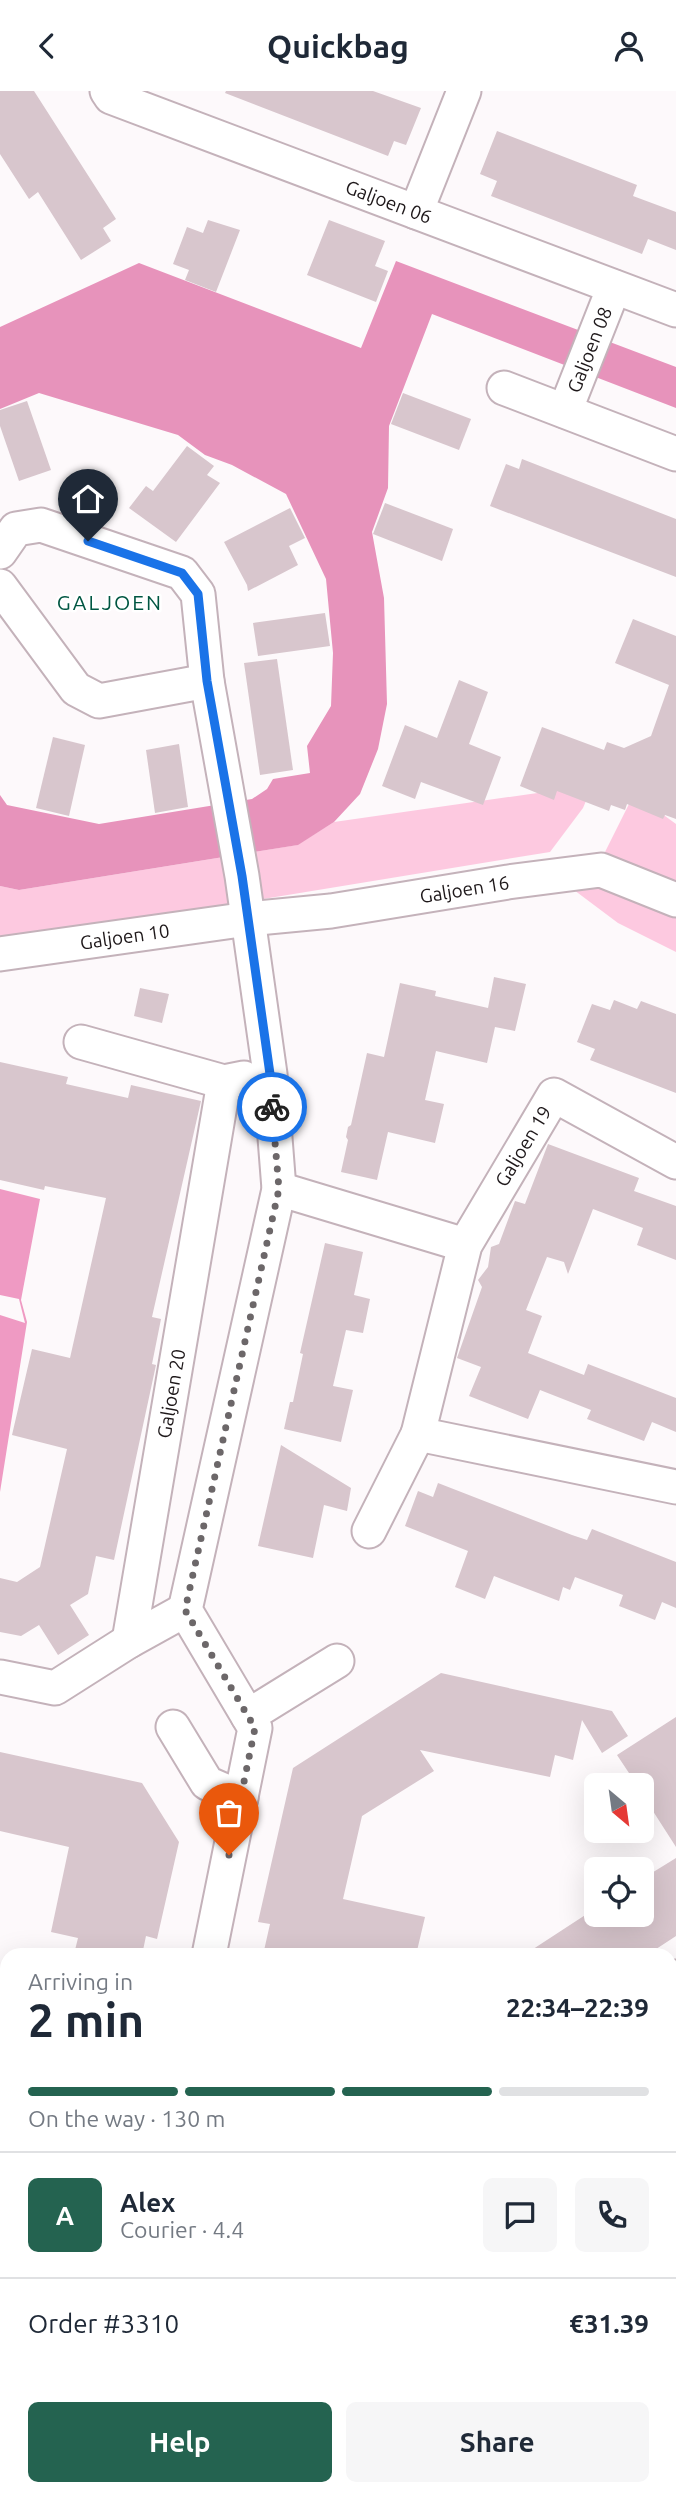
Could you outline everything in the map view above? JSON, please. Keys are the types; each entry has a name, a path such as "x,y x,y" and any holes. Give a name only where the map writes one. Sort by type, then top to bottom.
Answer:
{"street":[{"name":"Galjoen 06","path":"107,91 111,97 676,310"},
{"path":"416,212 464,91"},
{"name":"Galjoen 08","path":"570,399 614,287"},
{"name":"Galjoen 08","path":"503,388 570,399 676,454"},
{"path":"0,552 16,529 41,525 182,573 198,594 207,681 242,876 270,1074 279,1189 185,1610 255,1728 210,1948"},
{"path":"0,586 76,689 99,701 207,681"},
{"name":"Galjoen 16","path":"248,919 331,911 601,870 676,900"},
{"name":"Galjoen 10","path":"0,954 248,919"},
{"path":"81,1042 224,1082 270,1074"},
{"name":"Galjoen 20","path":"129,1641 224,1082"},
{"name":"Galjoen 19","path":"369,1531 418,1434 465,1245 554,1095 676,1162"},
{"path":"279,1189 465,1245"},
{"path":"418,1434 676,1487"},
{"path":"0,1677 55,1688 129,1641 185,1610"},
{"path":"248,1716 337,1661"},
{"path":"173,1727 207,1783 241,1798"}],"shaded area":[{"path":"396,261 676,367 676,408 432,314 389,426 388,488 372,532 384,598 387,704 378,749 360,794 334,822 298,845 19,890 0,886 0,795 7,805 99,824 252,799 267,789 273,779 310,773 307,746 331,706 333,653 326,579 286,494 232,465 205,455 178,435 39,393 0,409 0,327 139,263 361,348"},
{"path":"579,787 591,789 583,808 550,852 0,942 0,886 19,890 297,845 334,822"},
{"path":"632,798 643,800 676,824 676,952 618,923 566,884 588,886"},
{"path":"0,1189 40,1199 21,1300 27,1322 0,1492 0,1315 25,1323 19,1299 0,1295"}],"building":[{"path":"0,91 34,91 116,219 103,228 111,241 81,260 38,192 29,199 0,154"},
{"path":"373,91 421,108 406,145 394,141 388,156 225,93"},
{"path":"497,131 637,185 633,196 676,212 676,250 648,239 642,254 491,196 497,181 480,174"},
{"path":"208,220 240,230 216,292 185,280 189,270 173,264 187,227 203,233"},
{"path":"329,220 385,241 375,266 388,271 376,302 307,275"},
{"path":"403,393 471,419 459,450 391,424"},
{"path":"27,401 51,470 19,481 0,426 0,410"},
{"path":"187,446 214,466 207,475 220,483 176,542 129,508 146,486 153,491"},
{"path":"522,459 676,519 676,577 490,506 506,464 519,469"},
{"path":"385,503 453,529 442,561 373,534"},
{"path":"290,508 305,538 289,546 298,565 248,591 224,542"},
{"path":"325,613 330,646 258,656 253,623"},
{"path":"633,619 676,636 676,819 665,815 663,819 627,804 625,810 611,805 609,811 557,791 554,800 520,786 542,727 604,750 607,742 624,748 651,736 669,685 615,663"},
{"path":"277,659 293,770 260,775 244,663"},
{"path":"459,680 488,692 469,744 501,757 483,805 421,782 415,799 382,786 405,725 437,738"},
{"path":"53,737 85,745 69,816 36,808"},
{"path":"179,744 188,807 155,813 146,750"},
{"path":"494,977 526,984 515,1031 495,1027 487,1063 436,1051 425,1100 444,1104 435,1143 388,1132 377,1180 341,1172 348,1127 351,1125 367,1053 384,1057 400,983 436,991 435,996 488,1008"},
{"path":"140,988 169,994 162,1023 134,1016"},
{"path":"614,1000 637,1009 641,1001 676,1014 676,1093 590,1060 595,1049 577,1042 592,1004 610,1010"},
{"path":"0,1062 68,1077 66,1084 128,1098 131,1085 201,1101 152,1317 161,1319 152,1364 156,1365 114,1560 96,1556 88,1594 70,1605 89,1635 58,1655 39,1625 21,1636 0,1632 0,1578 17,1582 40,1567 67,1449 12,1435 32,1349 70,1358 106,1198 45,1186 44,1190 0,1180"},
{"path":"548,1144 639,1178 634,1191 676,1206 676,1260 637,1245 643,1228 593,1209 568,1274 564,1262 547,1257 526,1310 542,1316 528,1353 584,1375 588,1364 676,1398 676,1432 652,1422 644,1441 587,1419 591,1410 540,1390 528,1419 469,1396 481,1367 457,1358 482,1287 478,1280 488,1267 491,1247 499,1244 515,1201 525,1204"},
{"path":"325,1243 363,1252 354,1295 370,1299 363,1333 346,1330 333,1386 353,1390 341,1442 284,1429 290,1402 293,1402 303,1354 300,1353"},
{"path":"281,1445 351,1488 347,1511 324,1505 313,1558 258,1546"},
{"path":"438,1483 587,1540 592,1529 676,1562 676,1608 662,1602 655,1620 619,1606 623,1595 575,1577 570,1590 563,1587 559,1601 494,1576 485,1599 455,1587 468,1551 405,1526 418,1491 433,1497"},
{"path":"441,1673 612,1711 628,1736 602,1753 582,1720 573,1760 555,1755 550,1777 420,1750 434,1771 362,1816 343,1899 425,1917 418,1948 265,1948 270,1924 258,1922 293,1768"},
{"path":"676,1717 676,1847 654,1813 654,1773 629,1773 617,1755"},
{"path":"0,1752 142,1783 179,1842 157,1939 146,1936 143,1948 76,1948 78,1938 51,1932 69,1847 0,1831"},
{"path":"676,1858 676,1936 658,1948 535,1948 584,1916 584,1927 654,1927 654,1872"}],"way so far":[{"path":"229,1855 255,1728 185,1610 279,1189 272,1107"}],"district":[{"name":"GALJOEN","path":"110,603"}],"route":[{"path":"88,541 182,573 198,594 207,681 242,876 270,1074 272,1107"}]}
